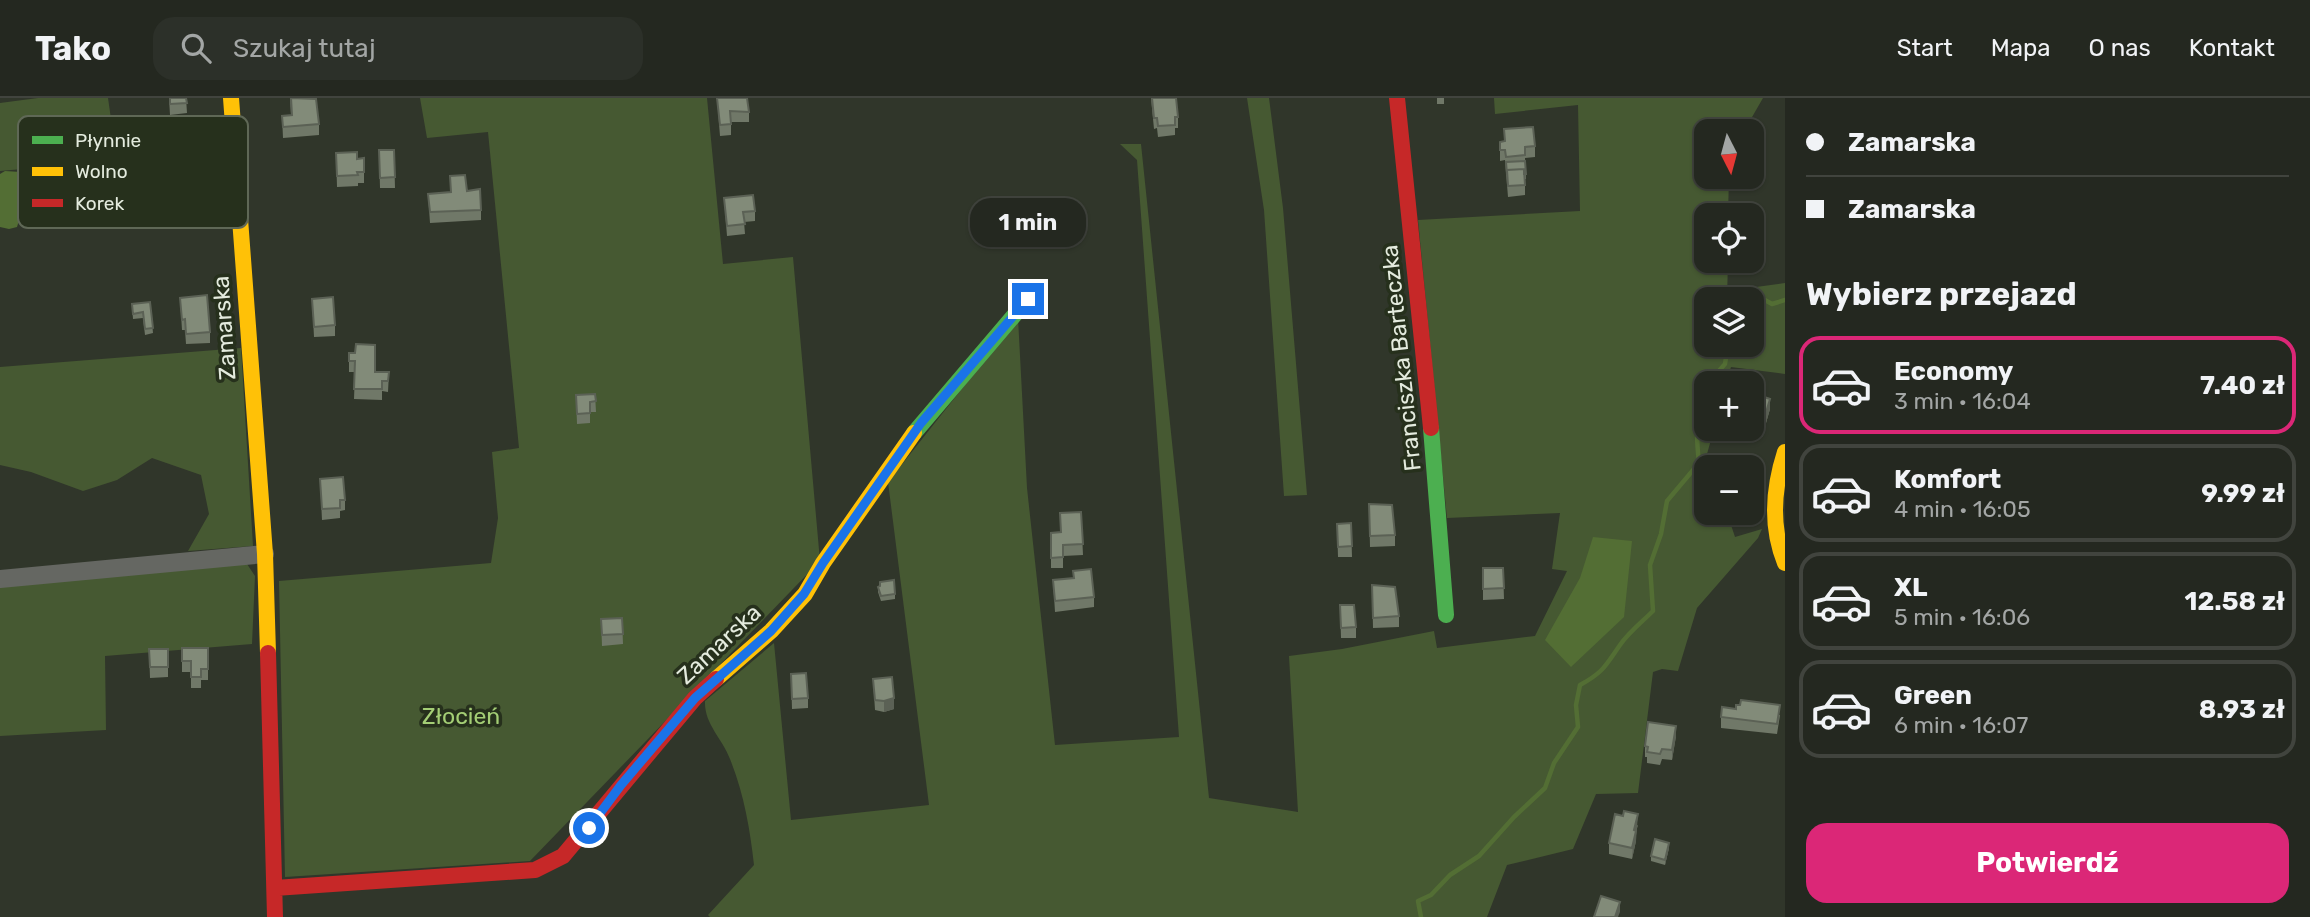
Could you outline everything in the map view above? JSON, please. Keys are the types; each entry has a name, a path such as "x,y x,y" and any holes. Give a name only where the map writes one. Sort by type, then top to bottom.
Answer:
{"street":[{"name":"Zamarska","path":"231,98 232,116"},
{"name":"Franciszka Barteczka","path":"1397,98 1430,417 1446,615"},
{"name":"Zamarska","path":"241,228 265,554 275,917"},
{"name":"Zamarska","path":"275,888 535,870 563,856 695,698 771,631 804,594 921,423 1028,299"},
{"path":"1785,452 1774,508 1775,530 1785,563"},
{"path":"0,579 265,554"}],"green space":[{"path":"38,98 108,98 111,116 18,116 18,169 0,171 0,103"},
{"name":"Złocień","path":"420,98 707,98 723,264 793,257 820,561 530,861 285,877 279,581 491,563 498,518 492,452 519,448 488,132 427,138"},
{"path":"1247,98 1269,98 1283,208 1307,495 1284,496 1264,210"},
{"path":"1494,98 1763,98 1751,119 1694,119 1694,189 1729,189 1728,203 1694,203 1694,273 1728,273 1727,287 1694,287 1694,357 1764,357 1764,287 1756,287 1785,283 1785,374 1731,367 1730,371 1694,371 1694,441 1711,441 1707,455 1694,455 1694,525 1731,525 1735,537 1762,529 1758,538 1697,608 1678,671 1662,669 1653,672 1638,793 1596,794 1573,849 1507,865 1487,917 710,917 708,915 754,865 739,785 727,751 707,717 705,701 774,643 791,820 929,805 888,482 1018,318 1027,488 1055,745 1179,737 1137,160 1120,144 1141,144 1209,798 1298,812 1289,656 1342,649 1434,631 1437,648 1535,636 1567,571 1552,569 1560,513 1447,518 1418,220 1580,211 1578,105 1495,114"},
{"path":"241,348 253,546 188,551 209,514 201,475 152,458 117,480 83,491 31,472 0,465 0,367"},
{"path":"247,564 255,576 252,644 105,656 106,730 0,736 0,587"}],"shaded area":[{"path":"5,171 18,172 18,224 17,227 9,229 0,227 0,174"},
{"path":"1593,537 1632,541 1624,617 1571,667 1545,640 1580,578"}],"building":[{"path":"170,98 186,98 187,103 170,104"},
{"path":"291,98 316,99 319,124 283,127 282,116 292,115"},
{"path":"717,98 747,98 749,112 730,111 731,124 720,125"},
{"path":"1152,98 1176,98 1178,117 1175,117 1175,125 1158,126 1157,118 1154,118"},
{"path":"1533,127 1535,146 1525,147 1525,155 1506,157 1505,150 1500,150 1500,142 1505,141 1504,129"},
{"path":"379,150 394,150 395,177 380,178"},
{"path":"357,152 357,159 364,158 364,172 337,176 336,153"},
{"path":"1525,161 1526,174 1524,169 1507,170 1507,175 1506,162"},
{"path":"1524,169 1525,185 1508,186 1507,170"},
{"path":"465,175 467,191 480,189 481,210 430,212 428,194 451,192 450,176"},
{"path":"753,195 755,211 743,212 745,224 727,226 724,198"},
{"path":"207,295 210,332 186,334 180,298"},
{"path":"333,297 335,325 314,327 312,299"},
{"path":"150,302 153,328 145,329 143,312 133,314 132,304"},
{"path":"356,344 375,345 375,372 389,372 388,381 382,381 382,389 354,389 355,361 349,361 349,353 355,353"},
{"path":"595,394 596,401 590,402 590,413 577,414 576,395"},
{"path":"1764,397 1770,399 1764,419"},
{"path":"343,477 345,500 340,500 340,508 322,509 320,479"},
{"path":"1369,504 1392,505 1395,535 1370,536"},
{"path":"1081,512 1083,544 1063,545 1063,557 1051,558 1051,533 1061,532 1060,513"},
{"path":"1351,523 1352,546 1338,547 1337,524"},
{"path":"1483,568 1503,568 1504,588 1483,589"},
{"path":"1091,569 1094,597 1055,601 1053,580 1074,578 1073,571"},
{"path":"894,580 895,594 881,596 878,587 880,582"},
{"path":"1372,585 1395,587 1399,616 1373,618"},
{"path":"1340,605 1354,605 1356,627 1341,628"},
{"path":"622,618 623,634 602,635 601,619"},
{"path":"182,648 208,648 208,669 201,669 201,677 191,677 191,661 182,661"},
{"path":"149,649 168,649 168,667 150,667"},
{"path":"806,673 808,698 792,699 791,674"},
{"path":"892,677 894,698 875,700 873,679"},
{"path":"1741,700 1780,705 1777,724 1721,717 1722,707 1736,709"},
{"path":"1648,722 1676,726 1672,750 1662,749 1660,754 1647,752 1648,747 1645,746"},
{"path":"1624,811 1638,814 1632,848 1609,843 1615,814 1623,816"},
{"path":"1655,839 1669,843 1665,860 1651,856"},
{"path":"1601,896 1620,902 1615,917 1594,917"}],"waterway":[{"path":"1764,300 1772,304 1785,300"},
{"path":"1719,371 1725,364 1726,357"},
{"path":"1421,917 1418,901 1431,895 1450,875 1479,856 1545,788 1554,763 1578,727 1576,705 1580,685 1604,668 1627,636 1653,611 1650,565 1661,534 1667,501 1699,463 1697,441"}],"traffic: fast":[{"path":"914,433 1028,299"},
{"path":"1431,428 1446,615"}],"traffic: slow":[{"path":"231,98 232,116"},
{"path":"241,228 265,554 268,653"},
{"path":"716,679 771,631 805,594 823,563 914,433"},
{"path":"1785,452 1775,508 1777,535 1785,563"}],"traffic: jam":[{"path":"1397,98 1431,428"},
{"path":"268,653 275,917"},
{"path":"275,888 535,870 563,856 695,698 716,679"}],"route":[{"path":"589,828 621,785 695,698 771,631 804,594 921,423 1028,299"}]}
